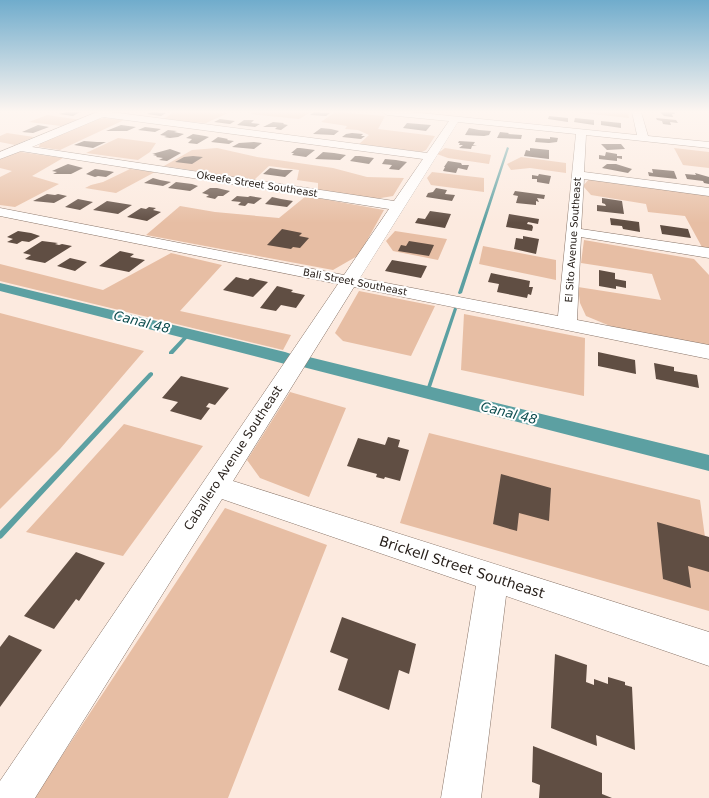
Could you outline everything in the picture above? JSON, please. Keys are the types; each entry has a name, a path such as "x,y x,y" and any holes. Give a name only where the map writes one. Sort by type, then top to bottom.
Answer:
{"street":[{"path":"0,156 17,149"},
{"name":"Okeefe Street Southeast","path":"28,149 399,206"},
{"path":"379,149 431,156"},
{"name":"Caballero Avenue Southeast","path":"12,798 435,149"},
{"name":"El Sito Avenue Southeast","path":"567,324 579,149"},
{"path":"577,175 709,192"},
{"name":"Bali Street Southeast","path":"0,212 709,352"},
{"path":"574,232 709,253"},
{"name":"Brickell Street Southeast","path":"215,486 709,648"},
{"path":"461,798 493,577"}],"shaded area":[{"path":"94,149 152,149 138,160 86,153"},
{"path":"223,149 257,157 333,168 367,177 404,178 393,196 375,199 318,191 318,183 297,180 299,170 269,166 254,180 164,166 192,150"},
{"path":"397,149 426,149 422,152"},
{"path":"443,149 453,149 491,155 489,164 448,158 437,154"},
{"path":"675,149 709,152 709,168 683,165"},
{"path":"14,151 63,158 32,176 59,184 15,207 0,205 0,177 12,171 0,168 0,158"},
{"path":"521,157 566,163 566,173 530,168 511,170 507,164"},
{"path":"130,169 155,172 116,193 85,188 103,182"},
{"path":"432,172 484,178 484,192 431,185 427,178"},
{"path":"589,179 709,195 709,250 703,249 685,216 648,212 646,204 591,195 583,186"},
{"path":"306,196 384,210 359,255 333,270 146,235 180,206 215,212 279,218"},
{"path":"395,231 447,239 438,260 393,251 386,241"},
{"path":"584,240 694,259 709,275 709,347 615,328 586,316 580,303 578,287 661,300 652,274 581,263"},
{"path":"483,246 556,260 556,280 479,264"},
{"path":"171,253 222,265 180,311 291,335 283,350 0,281 0,264 103,290"},
{"path":"359,291 435,306 411,356 343,341 335,333"},
{"path":"0,313 144,351 60,449 0,509"},
{"path":"464,314 585,338 584,396 461,370"},
{"path":"290,392 346,408 309,497 260,478 247,460"},
{"path":"124,424 203,446 123,556 26,532"},
{"path":"429,433 700,500 709,567 709,611 400,523"},
{"path":"225,508 327,545 228,798 34,798"}],"building":[{"path":"169,149 181,153 167,161 159,160 163,158 156,157 157,156 153,155 156,154 152,154"},
{"path":"296,149 315,150 306,157 292,155 294,153 291,153"},
{"path":"530,149 549,150 549,159 524,156 526,150 530,151"},
{"path":"323,152 346,155 340,160 315,159"},
{"path":"606,152 617,154 617,156 622,156 622,159 617,158 617,161 599,159 599,155 605,156"},
{"path":"355,156 374,158 369,164 350,161"},
{"path":"184,157 203,157 192,164 175,162"},
{"path":"385,159 407,162 399,170 389,169 392,165 382,164"},
{"path":"448,161 461,163 462,165 469,165 467,170 458,168 456,173 443,171"},
{"path":"68,164 83,168 71,174 53,174 57,172 52,171"},
{"path":"607,164 616,164 632,169 628,173 602,168"},
{"path":"270,168 293,170 285,177 263,174"},
{"path":"95,169 114,172 106,177 95,177 86,174"},
{"path":"652,169 674,171 677,179 649,176 648,172 653,173"},
{"path":"695,173 709,177 709,184 704,183 703,181 687,179 685,174 696,175"},
{"path":"539,174 551,176 549,184 537,182 537,179 532,179 532,175 538,176"},
{"path":"153,178 171,182 163,186 144,183"},
{"path":"176,182 198,186 190,191 168,188"},
{"path":"210,188 230,191 223,196 218,196 215,199 206,197 209,195 202,193"},
{"path":"436,188 447,190 445,194 455,195 452,201 426,197 428,193 433,192"},
{"path":"515,191 545,195 544,199 537,198 539,202 536,201 536,205 516,203 518,196 513,195"},
{"path":"47,194 67,196 54,203 33,201"},
{"path":"237,196 262,198 254,204 248,203 245,206 238,205 241,202 231,201"},
{"path":"272,197 293,201 287,207 265,204"},
{"path":"602,198 622,201 624,214 597,211 597,205 606,206 602,203"},
{"path":"78,199 93,202 80,210 65,207"},
{"path":"107,201 132,205 118,214 93,210"},
{"path":"149,207 156,208 153,210 161,212 147,221 127,217 141,208 146,209"},
{"path":"430,211 451,214 445,228 415,223 418,218 425,219"},
{"path":"509,214 539,219 538,224 528,222 527,224 532,225 533,227 532,231 506,227"},
{"path":"610,218 639,222 640,232 623,229 622,226 611,225"},
{"path":"660,225 688,229 691,238 662,234"},
{"path":"282,229 302,233 299,236 309,238 300,248 293,247 291,249 267,245"},
{"path":"18,231 40,236 29,242 22,241 17,244 7,242 13,239 7,237"},
{"path":"523,236 539,239 536,254 514,249 516,238 523,239"},
{"path":"42,241 72,246 45,263 25,259 31,255 23,253"},
{"path":"409,241 434,245 429,256 398,251 401,245 406,246"},
{"path":"120,251 134,254 130,257 145,260 129,272 99,266"},
{"path":"70,258 87,262 75,271 57,266"},
{"path":"392,260 427,266 421,278 385,271"},
{"path":"599,270 615,273 615,279 626,281 626,288 616,286 616,289 599,286"},
{"path":"491,273 530,281 529,287 533,287 531,295 528,294 527,298 497,292 499,284 488,282"},
{"path":"236,277 268,282 253,297 223,290"},
{"path":"277,286 293,290 291,292 305,295 296,308 281,305 276,311 260,308"},
{"path":"598,352 635,360 636,374 598,366"},
{"path":"654,363 674,367 674,371 697,375 699,388 656,379"},
{"path":"181,376 229,388 215,405 209,403 206,407 210,408 201,420 170,411 178,402 162,398"},
{"path":"388,437 400,440 398,447 409,450 400,481 385,477 384,479 376,477 377,474 347,466 358,438 385,445"},
{"path":"501,474 551,488 549,521 519,513 517,531 493,524"},
{"path":"657,522 709,537 709,572 688,566 691,588 663,579"},
{"path":"76,552 105,563 79,601 76,599 54,629 24,616"},
{"path":"342,617 416,644 409,674 399,670 389,710 338,690 348,659 330,652"},
{"path":"9,635 42,650 0,707 0,647"},
{"path":"555,654 587,665 586,682 594,685 594,679 608,684 608,677 625,682 625,685 632,687 635,750 596,735 597,746 551,728"},
{"path":"533,746 602,773 602,794 612,798 539,798 540,785 532,782"}],"waterway":[{"path":"460,293 508,149"},
{"name":"Canal 48","path":"0,287 285,358"},
{"path":"427,393 455,309"},
{"path":"171,353 189,334"},
{"name":"Canal 48","path":"309,363 709,463"},
{"path":"0,536 151,374"}]}
